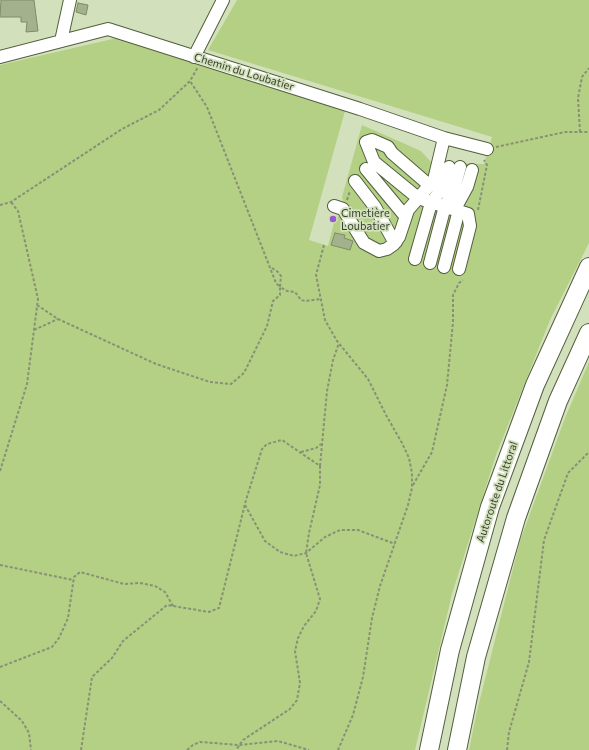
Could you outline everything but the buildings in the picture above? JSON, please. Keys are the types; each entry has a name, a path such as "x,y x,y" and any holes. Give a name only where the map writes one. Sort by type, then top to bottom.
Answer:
{"highway":[{"name":"Autoroute du Littoral","path":"429,750 450,650 490,507 536,385 589,267"},
{"path":"457,750 476,657 516,518 558,400 589,333"}],"street":[{"path":"61,41 70,0"},
{"path":"198,58 223,0"},
{"name":"Chemin du Loubatier","path":"0,57 108,29 360,109 444,138 484,148"},
{"path":"334,206 343,209 360,237 371,248 379,250 387,249 396,242 405,216 437,173 444,138"},
{"path":"429,185 392,153 388,147 372,140 366,142 374,162 418,198 468,214 470,219 461,274"},
{"path":"415,259 432,203 443,187 460,168 468,187 453,208 430,263"},
{"path":"366,169 405,216"},
{"path":"355,181 374,207 392,238 396,242"},
{"path":"444,267 453,208"}],"path":[{"path":"0,206 12,202 122,129 159,110 190,81 198,58"},
{"path":"580,132 578,98 582,77 589,68"},
{"path":"190,81 207,107 276,284 287,291 294,292 300,300 305,301 321,299"},
{"path":"477,217 487,166 482,156 484,148 565,132 589,132"},
{"path":"0,471 27,384 38,298 18,211 12,202"},
{"path":"324,245 316,275 325,320 339,343 368,379 402,443 409,458 412,473 412,486 408,505 372,618 363,677 353,715 338,750"},
{"path":"270,268 278,272 281,276 280,294"},
{"path":"412,486 432,452 448,384 453,322 453,295 459,283 461,274"},
{"path":"37,306 58,319 156,364 210,382 231,384 244,373 267,326 273,300 280,294 287,291"},
{"path":"34,330 58,319"},
{"path":"236,750 239,745 258,729 290,709 297,700 300,683 294,651 304,626 316,611 320,599 306,553 320,485 321,444 333,360 339,343"},
{"path":"82,750 92,677 112,658 123,641 167,605 209,612 219,608 245,505 262,449 267,444 282,440 320,466"},
{"path":"300,452 316,448 321,444"},
{"path":"507,750 508,732 529,662 544,540 568,473 589,452"},
{"path":"245,505 265,541 280,552 294,556 306,553 326,537 340,530 358,530 395,544"},
{"path":"0,565 73,580"},
{"path":"0,667 52,647 59,638 68,618 73,580 80,572 124,584 140,583 155,586 165,592 173,606"},
{"path":"0,701 22,721 29,733 31,750"},
{"path":"187,750 192,745 200,742 239,745 278,741 309,750"}],"green space":[{"path":"237,0 589,0 589,243 550,320 496,455 452,594 415,750 0,750 0,65 121,37 345,111 309,240 328,246 335,219 341,214 344,204 342,197 362,125 421,151 432,163 484,164 492,137 208,50"},
{"path":"589,362 589,750 469,750 477,711 520,541 565,418"}],"place":[{"name":"Cimetière Loubatier","path":"333,219"}]}
